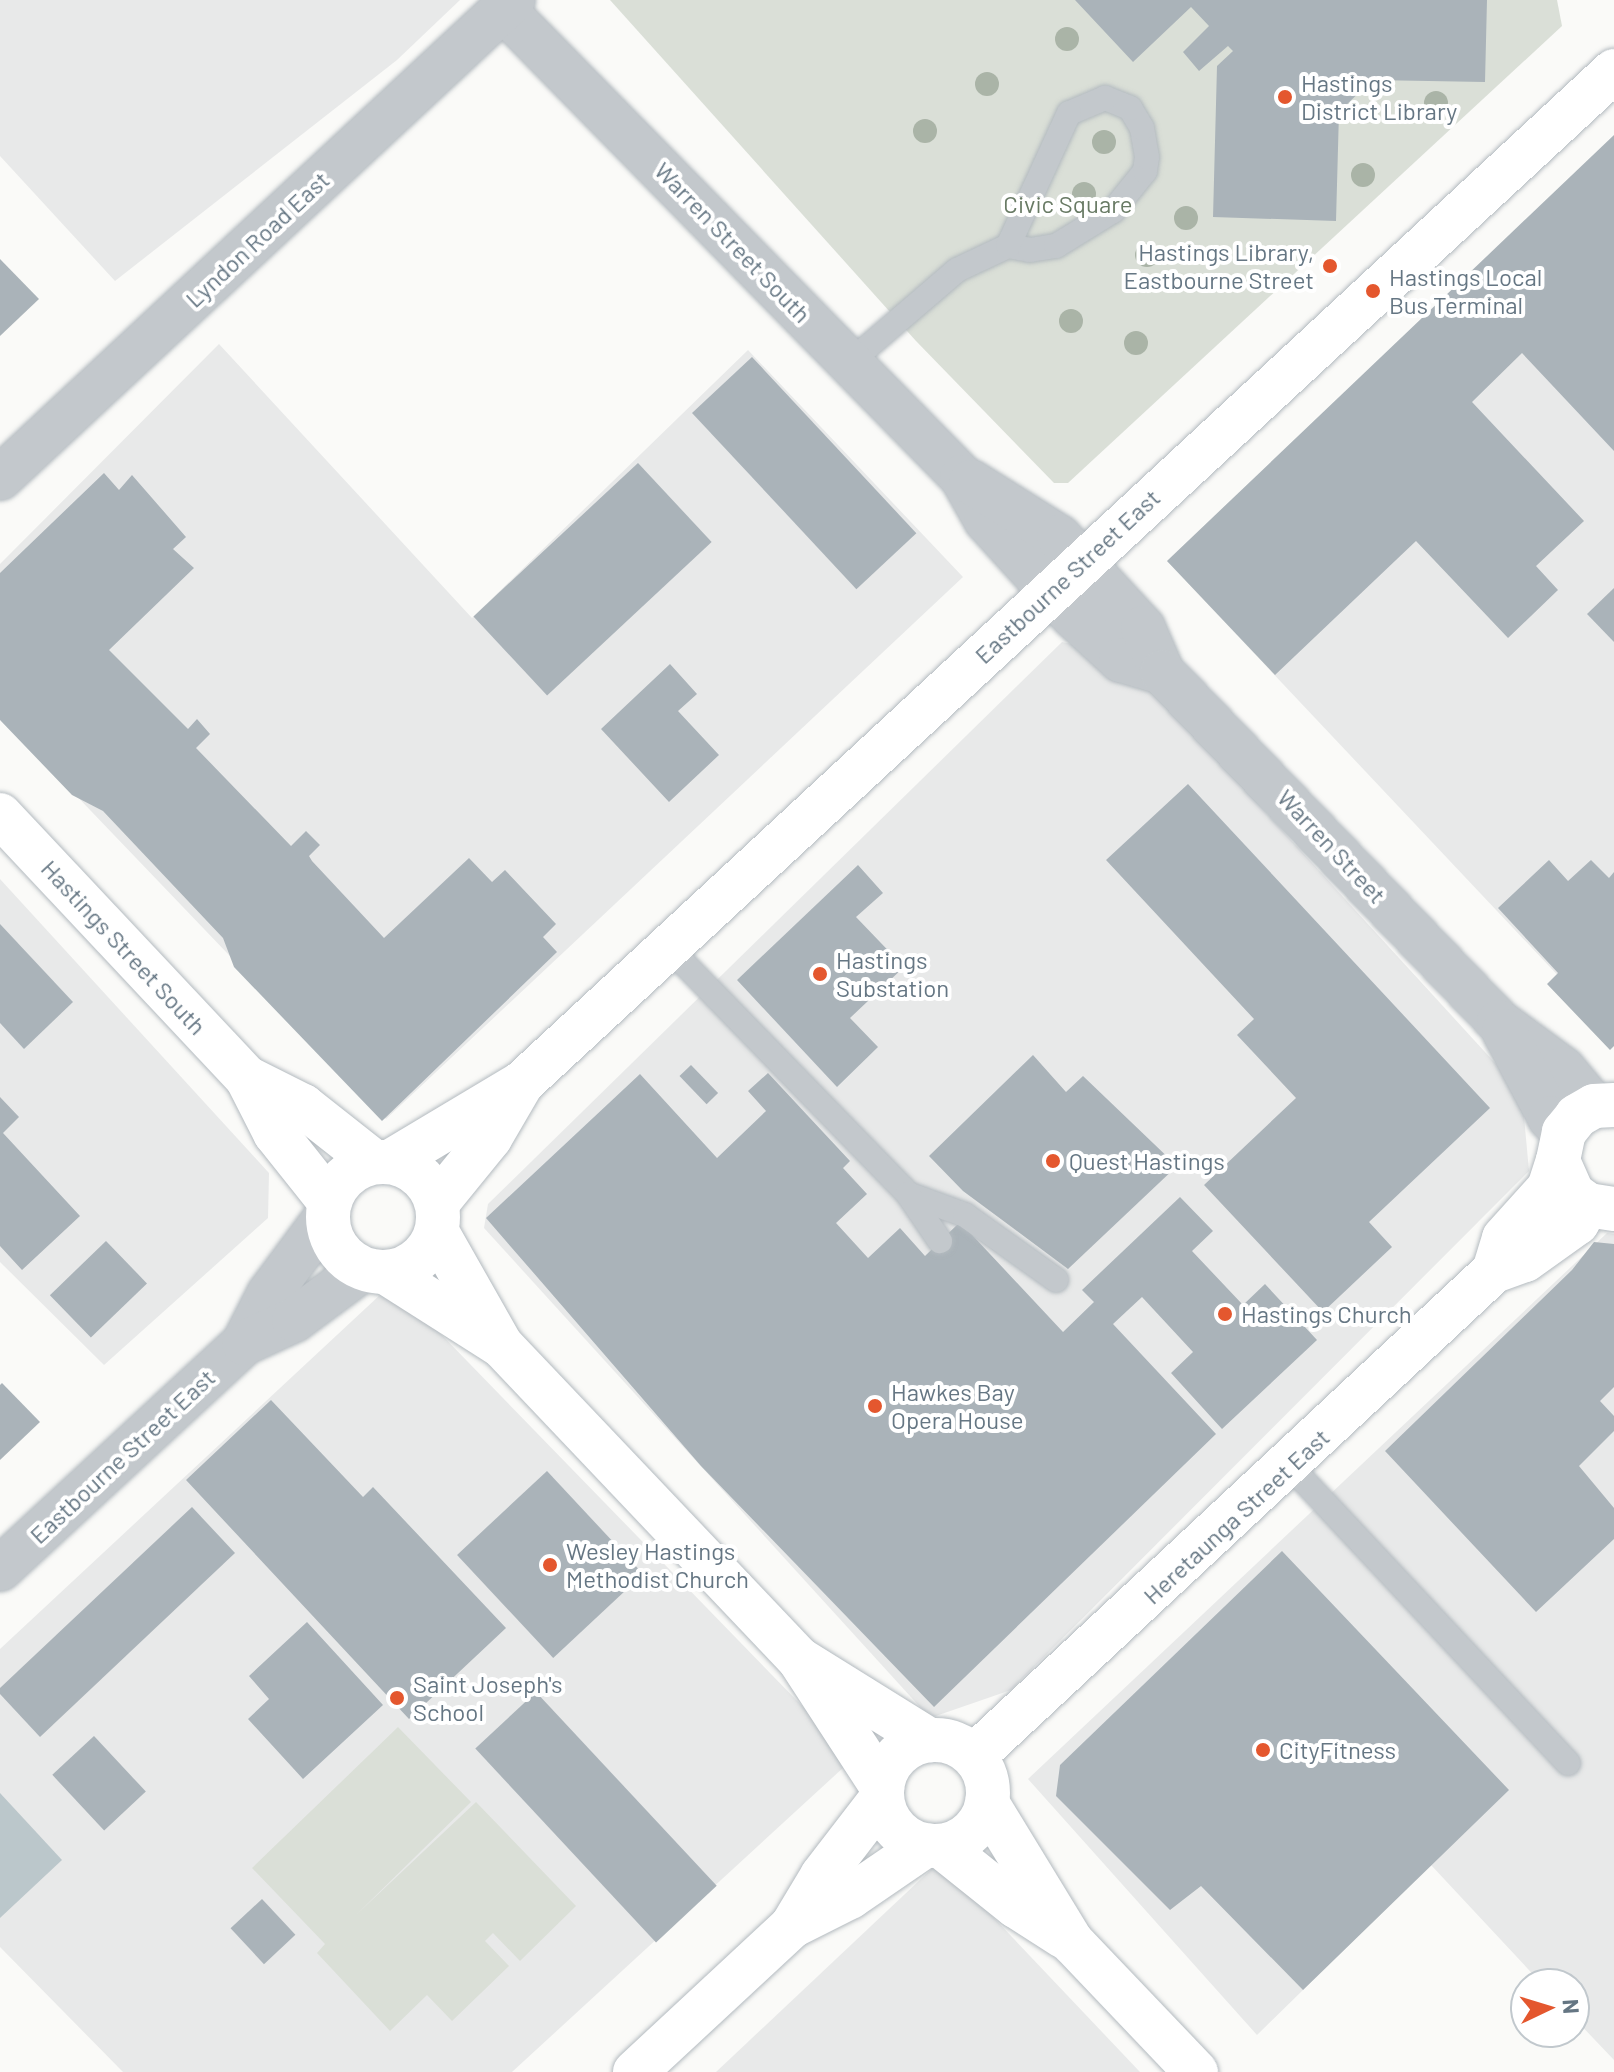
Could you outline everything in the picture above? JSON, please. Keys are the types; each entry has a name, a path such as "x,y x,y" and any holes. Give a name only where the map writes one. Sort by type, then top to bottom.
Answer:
{"main road":[{"name":"Eastbourne Street East","path":"382,1162 522,1083 1049,591 1614,71"},
{"name":"Hastings Street South","path":"0,815 247,1078 275,1133 328,1208"},
{"name":"Hastings Street South","path":"247,1078 303,1106 382,1162"},
{"name":"Eastbourne Street East","path":"437,1218 522,1083"},
{"path":"1583,1126 1573,1194 1601,1207"},
{"name":"Heretaunga Street East","path":"1494,1271 1504,1238 1549,1188 1583,1126"},
{"path":"501,1345 410,1168 382,1162 354,1169 328,1208 334,1244 501,1345 799,1659 882,1793 898,1832 934,1845 1016,1906 1072,1942"},
{"name":"Heretaunga Street East","path":"974,1756 1290,1466 1494,1271 1545,1246 1601,1207"},
{"path":"375,1271 412,1265 437,1218"},
{"path":"799,1659 929,1740"},
{"path":"635,2072 792,1926 822,1876 882,1793 895,1756 929,1740 945,1740 974,1756 988,1787 987,1803 971,1831 934,1845 850,1897 792,1926"},
{"path":"987,1803 1072,1942 1196,2072"}],"street":[{"name":"Warren Street South","path":"508,5 962,477"},
{"name":"Lyndon Road East","path":"0,478 508,5"},
{"name":"Warren Street","path":"962,477 1059,537 1082,561 1143,628 1162,672 1499,1022 1550,1118 1583,1126"},
{"name":"Warren Street","path":"962,477 986,520 1049,591 1121,660 1162,672"},
{"name":"Eastbourne Street East","path":"244,1343 269,1294 328,1208"},
{"name":"Eastbourne Street East","path":"0,1569 244,1343 294,1320 375,1271"}],"lane":[{"path":"850,362 957,270 1008,246 1030,250 1056,246 1098,223 1126,199 1147,157 1142,128 1130,108 1105,98 1069,113 1008,246"},
{"path":"667,946 908,1194 940,1241"},
{"path":"908,1194 965,1215 1056,1280"},
{"path":"1290,1466 1568,1763"}],"shaded area":[{"path":"0,0 460,0 397,60 115,281 0,156"},
{"path":"1614,136 1614,1035 1167,561"},
{"path":"219,344 472,618 748,350 963,577 386,1119 0,716 0,564"},
{"path":"1062,642 1122,655 1506,1075 1523,1106 1529,1171 1011,1690 930,1718 484,1228 488,1204"},
{"path":"0,879 269,1173 268,1218 104,1365 0,1262"},
{"path":"1607,1233 1614,1234 1614,2060 1590,2035 1590,1968 1527,1968 1431,1865 1257,2035 1028,1779"},
{"name":"Saint Joseph's School","path":"381,1294 402,1294 842,1747 844,1767 512,2072 123,2072 0,1947 0,1649"},
{"path":"0,1793 62,1860 0,1918"},
{"path":"940,1861 1140,2072 716,2072"}],"green space":[{"name":"Civic Square","path":"610,0 1557,0 1562,26 1068,483 1054,483 916,341"},
{"path":"398,1727 471,1802 356,1915 476,1802 576,1906 520,1961 493,1933 485,1941 509,1966 452,2021 427,1995 390,2031 317,1953 325,1944 252,1868"}],"building":[{"name":"Hastings District Library","path":"1075,0 1487,0 1485,82 1372,80 1339,112 1336,221 1213,217 1217,66 1233,51 1228,46 1199,71 1183,52 1209,26 1191,7 1133,62"},
{"path":"1614,135 1614,451 1522,353 1472,402 1584,521 1536,566 1558,590 1508,638 1416,541 1275,675 1167,561"},
{"path":"0,259 39,299 0,336"},
{"path":"752,357 916,533 856,589 692,413"},
{"path":"638,463 712,542 547,695 473,616"},
{"path":"104,473 119,490 132,475 186,537 173,549 194,568 109,650 188,729 197,719 210,734 196,748 291,846 306,831 320,845 309,856 312,861 384,938 469,858 492,882 505,870 556,924 543,937 557,952 382,1121 234,967 223,938 103,811 72,795 0,720 0,573"},
{"path":"1614,588 1614,642 1587,614"},
{"path":"670,664 697,694 678,711 719,755 669,802 601,729"},
{"path":"1188,784 1490,1108 1369,1222 1392,1247 1323,1312 1204,1185 1296,1098 1237,1035 1254,1019 1106,860"},
{"path":"1549,860 1568,881 1591,860 1609,878 1614,872 1614,1046 1610,1050 1547,984 1558,973 1498,908"},
{"name":"Hastings Substation","path":"858,865 883,893 856,917 904,967 850,1018 878,1047 837,1087 737,980"},
{"path":"0,924 73,1002 24,1049 0,1023"},
{"name":"Quest Hastings","path":"1033,1055 1066,1092 1083,1076 1177,1166 1068,1269 963,1191 929,1156"},
{"path":"691,1065 718,1093 707,1104 679,1076"},
{"path":"768,1073 850,1161 843,1168 867,1194 836,1223 868,1258 900,1228 925,1256 960,1222 1063,1332 1094,1302 1082,1290 1180,1197 1213,1231 1192,1251 1243,1305 1265,1284 1317,1340 1222,1429 1171,1373 1193,1352 1142,1297 1113,1324 1216,1434 934,1707 701,1466 486,1218 640,1074 717,1158 766,1111 748,1091"},
{"path":"0,1097 19,1117 3,1133 80,1216 22,1270 0,1246"},
{"path":"106,1241 147,1283 91,1338 50,1295"},
{"path":"1594,1242 1614,1244 1614,1387 1600,1401 1614,1416 1614,1431 1579,1466 1614,1508 1614,1539 1536,1612 1385,1451 1572,1270"},
{"path":"2,1383 40,1422 0,1460 0,1385"},
{"path":"271,1400 363,1497 373,1487 506,1628 409,1719 186,1480"},
{"name":"Wesley Hastings Methodist Church","path":"547,1471 643,1574 553,1658 457,1555"},
{"path":"192,1507 235,1553 40,1737 0,1694 0,1688"},
{"path":"1282,1551 1509,1790 1303,1990 1201,1886 1170,1910 1056,1796 1060,1765"},
{"path":"307,1622 383,1705 303,1779 248,1719 269,1699 249,1676"},
{"path":"536,1692 717,1886 656,1942 475,1749"},
{"path":"94,1736 146,1792 104,1830 52,1775"},
{"path":"262,1899 295,1935 264,1964 231,1928"}],"place":[{"name":"Hastings District Library","path":"1285,97"},
{"name":"Hastings Library, Eastbourne Street","path":"1330,266"},
{"name":"Hastings Local Bus Terminal","path":"1373,291"},
{"name":"Hastings Substation","path":"820,974"},
{"name":"Quest Hastings","path":"1053,1161"},
{"name":"Hastings Church","path":"1225,1314"},
{"name":"Hawkes Bay Opera House","path":"875,1406"},
{"name":"Wesley Hastings Methodist Church","path":"550,1565"},
{"name":"Saint Joseph's School","path":"397,1698"},
{"name":"CityFitness","path":"1263,1750"}]}
